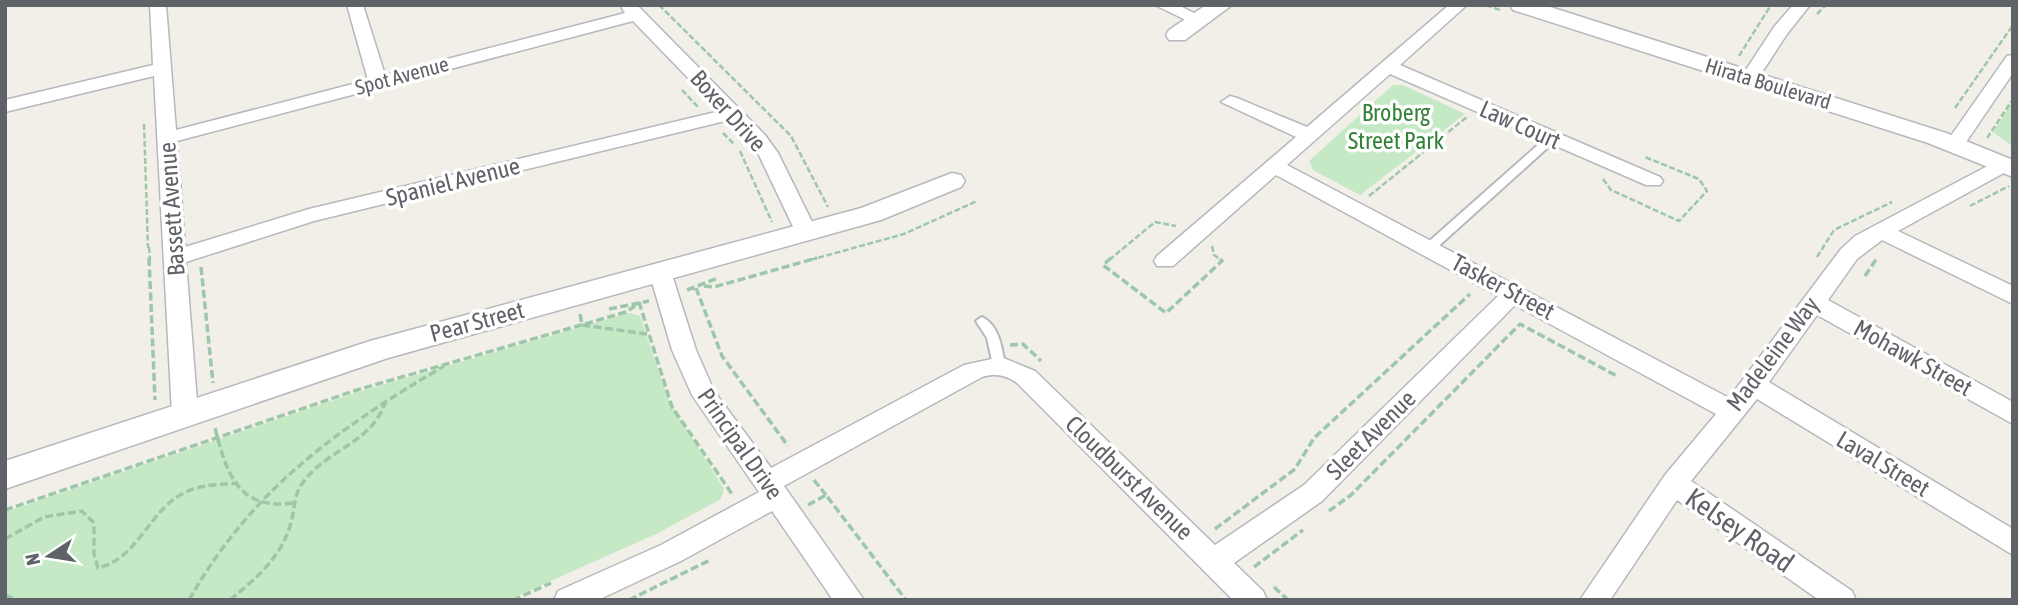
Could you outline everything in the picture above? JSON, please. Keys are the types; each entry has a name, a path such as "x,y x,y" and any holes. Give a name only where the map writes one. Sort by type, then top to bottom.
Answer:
{"street":[{"name":"Bassett Avenue","path":"158,5 184,414"},
{"path":"355,5 378,82"},
{"path":"1163,5 1200,20"},
{"path":"1177,35 1221,5"},
{"path":"1165,261 1459,5"},
{"name":"Hirata Boulevard","path":"1521,5 1744,68 1955,144 2008,167"},
{"path":"1744,68 1801,5"},
{"name":"Spot Avenue","path":"167,138 632,10"},
{"name":"Boxer Drive","path":"632,10 733,113 768,153 806,232"},
{"path":"1955,144 2013,60"},
{"name":"Law Court","path":"1389,67 1653,181"},
{"path":"5,106 163,68"},
{"path":"1230,102 1308,135"},
{"name":"Spaniel Avenue","path":"175,258 309,216 733,113"},
{"name":"Tasker Street","path":"1274,166 1429,247 1506,301 1730,410"},
{"name":"Madeleine Way","path":"1594,600 1674,483 1730,410 1754,384 1856,246 2008,167"},
{"name":"Pear Street","path":"5,475 381,349 871,214 952,181"},
{"path":"1881,231 2013,296"},
{"name":"Principal Drive","path":"660,272 684,350 704,395 850,600"},
{"name":"Sleet Avenue","path":"1223,553 1313,493 1506,301"},
{"name":"Mohawk Street","path":"1813,302 2013,414"},
{"path":"568,600 671,553 777,498 998,356"},
{"name":"Cloudburst Avenue","path":"998,356 1026,377 1262,591"},
{"name":"Laval Street","path":"1754,384 2013,543"},
{"name":"Kelsey Road","path":"1674,483 1842,600"}],"lane":[{"path":"1429,247 1551,139"},
{"path":"982,321 998,356"}],"path":[{"path":"659,5 791,136 828,207"},
{"path":"1744,68 1771,5"},
{"path":"1954,110 2013,25"},
{"path":"1986,139 2013,99"},
{"path":"1365,200 1470,114"},
{"path":"144,122 148,248"},
{"path":"702,286 714,287 904,234 977,201"},
{"path":"200,262 211,383 223,379"},
{"path":"1262,575 1253,566 1223,553 1214,528 1295,469 1314,438 1468,292 1506,301 1520,324 1617,376"},
{"path":"5,510 357,390 626,312 640,303"},
{"path":"1318,519 1351,495 1520,324"},
{"path":"582,325 648,334"},
{"path":"998,356 1023,344 1043,363"},
{"path":"189,600 222,544 251,511 299,465 386,400 449,363"},
{"path":"230,600 264,571 286,540 294,497 300,485 321,464 373,427 382,415 386,400"},
{"path":"815,481 827,474"},
{"path":"5,539 44,517 82,511 94,520 97,530 94,562 98,568 103,567 131,551 170,500 191,489 238,483"},
{"path":"777,498 826,495 906,600"},
{"path":"1253,566 1307,527"},
{"path":"629,600 718,555"},
{"path":"1262,591 1288,600"},
{"path":"5,595 16,600"}],"green space":[{"name":"Broberg Street Park","path":"1393,85 1403,85 1465,114 1360,195 1313,170 1309,161"},
{"path":"2013,101 2013,147 1993,132"},
{"path":"629,313 640,316 669,401 724,489 721,499 656,534 508,600 5,600 5,512 358,392"}]}
